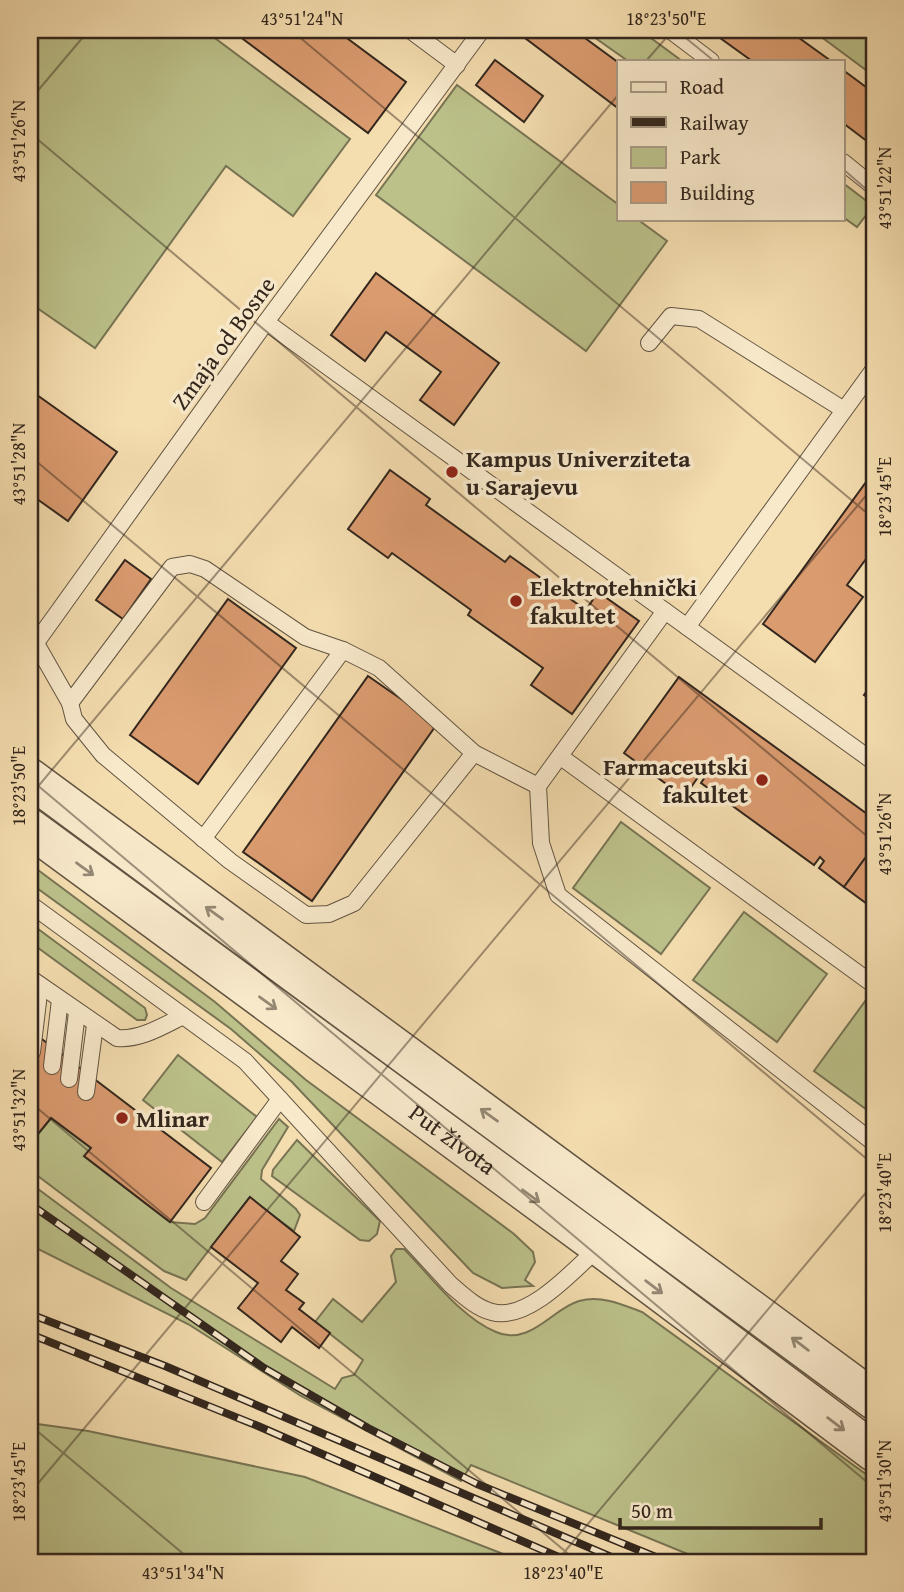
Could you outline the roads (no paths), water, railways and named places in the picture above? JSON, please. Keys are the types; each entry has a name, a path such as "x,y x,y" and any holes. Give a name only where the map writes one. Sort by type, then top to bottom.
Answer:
{"street":[{"name":"Put života","path":"30,778 612,1229 874,1452"},
{"name":"Put života","path":"30,828 612,1229 874,1400"}],"lane":[{"path":"410,30 457,65"},
{"name":"Zmaja od Bosne","path":"32,642 482,30"},
{"path":"670,30 710,60"},
{"path":"844,163 874,187"},
{"path":"649,343 671,316 699,319 844,410"},
{"path":"266,322 874,762"},
{"path":"687,627 874,369"},
{"path":"70,704 172,567 190,564 205,569 305,637 343,650 379,668 474,753 538,786"},
{"path":"665,611 538,786 541,843 558,895 874,1143"},
{"path":"32,642 70,704 75,719 103,755 203,839 306,915 329,914 354,903 474,753"},
{"path":"203,839 343,650"},
{"path":"561,757 874,985"},
{"path":"30,904 245,1061 452,1285 472,1302 492,1312 512,1313 529,1306 612,1229"},
{"path":"35,981 117,1038 127,1039 160,1028 183,1016"},
{"path":"32,1052 35,981"},
{"path":"52,1066 60,1000"},
{"path":"69,1079 77,1012"},
{"path":"86,1092 95,1025"},
{"path":"204,1202 280,1099"}],"railway":[{"path":"30,1204 264,1368 368,1428 477,1484 668,1562"},
{"path":"30,1314 165,1366 623,1562"},
{"path":"30,1334 258,1426 570,1562"}],"place":[{"name":"Kampus Univerziteta u Sarajevu","path":"452,472"},
{"name":"Elektrotehnički fakultet","path":"516,601"},
{"name":"Farmaceutski fakultet","path":"762,780"},
{"name":"Mlinar","path":"122,1118"}]}
